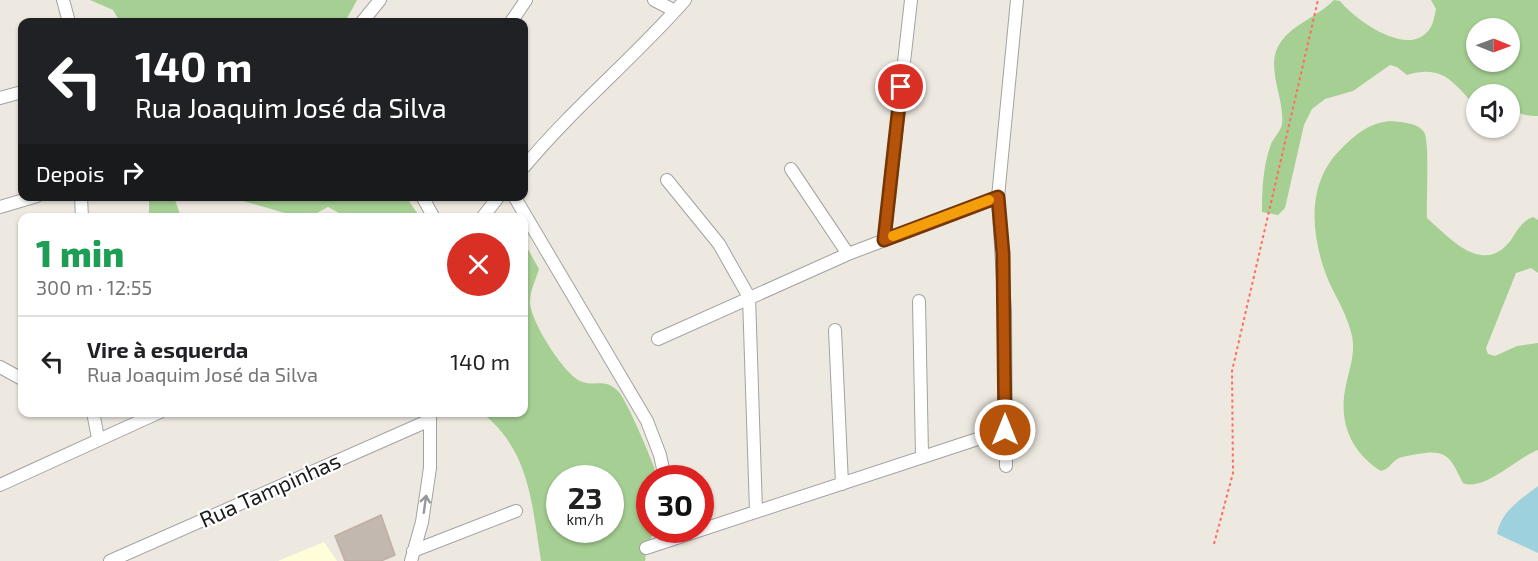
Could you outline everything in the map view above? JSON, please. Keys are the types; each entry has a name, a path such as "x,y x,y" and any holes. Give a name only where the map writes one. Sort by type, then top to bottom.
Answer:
{"street":[{"path":"63,0 68,18"},
{"path":"365,18 380,0"},
{"path":"514,18 526,0"},
{"path":"654,0 675,11"},
{"path":"528,161 555,129 635,54 685,0"},
{"path":"884,240 911,0"},
{"path":"1006,466 1004,277 998,197 1017,0"},
{"path":"0,98 18,93"},
{"path":"791,169 849,254"},
{"path":"667,180 719,244 749,297 756,511"},
{"path":"658,339 849,254 998,197"},
{"path":"0,207 20,201"},
{"path":"486,213 495,201"},
{"path":"528,220 647,421 662,465"},
{"path":"920,301 922,455"},
{"path":"835,330 842,484"},
{"path":"0,367 18,377"},
{"path":"94,417 98,438"},
{"path":"0,485 98,438 148,417"},
{"name":"Rua Tampinhas","path":"110,561 428,417"},
{"path":"412,556 423,522 430,468 430,417"},
{"path":"714,523 1005,430"},
{"path":"412,556 516,511"},
{"path":"646,548 657,543"}],"path":[{"path":"1214,544 1233,473 1232,371 1318,0"}],"shaded area":[{"path":"324,542 337,561 278,561"}],"green space":[{"path":"90,0 357,0 347,18 118,18 113,10"},
{"path":"1334,0 1340,1 1356,17 1380,32 1404,40 1416,39 1425,34 1433,23 1436,9 1431,0 1538,0 1538,116 1520,112 1520,84 1466,84 1466,96 1454,83 1439,74 1419,72 1407,75 1397,67 1390,65 1353,91 1325,99 1312,109 1304,125 1285,208 1278,215 1262,212 1266,161 1271,144 1282,124 1274,59 1283,39"},
{"path":"1389,121 1413,124 1424,132 1427,159 1427,218 1456,244 1478,255 1489,255 1500,250 1511,240 1526,221 1533,217 1538,220 1538,273 1531,268 1516,273 1486,348 1488,354 1495,356 1517,346 1538,343 1538,450 1481,483 1463,483 1447,457 1436,453 1399,458 1381,471 1362,456 1346,426 1345,390 1353,343 1348,322 1329,282 1318,248 1315,231 1316,196 1321,179 1340,150 1362,131"},
{"path":"149,201 175,201 180,213 149,213"},
{"path":"244,201 409,201 417,213 339,213 328,207 317,213 284,213"},
{"path":"528,249 539,269 532,289 531,309 548,345 565,368 580,381 608,385 618,391 634,419 654,465 636,465 636,543 648,543 645,561 541,561 526,480 510,444 486,417 528,417"}],"water":[{"path":"1538,486 1538,553 1497,534 1507,512"}],"building":[{"path":"381,515 395,555 381,561 345,561 335,536"}],"slow traffic":[{"path":"893,236 989,200"}],"route":[{"path":"901,87 884,240 998,197 1005,312 1005,430"}]}
